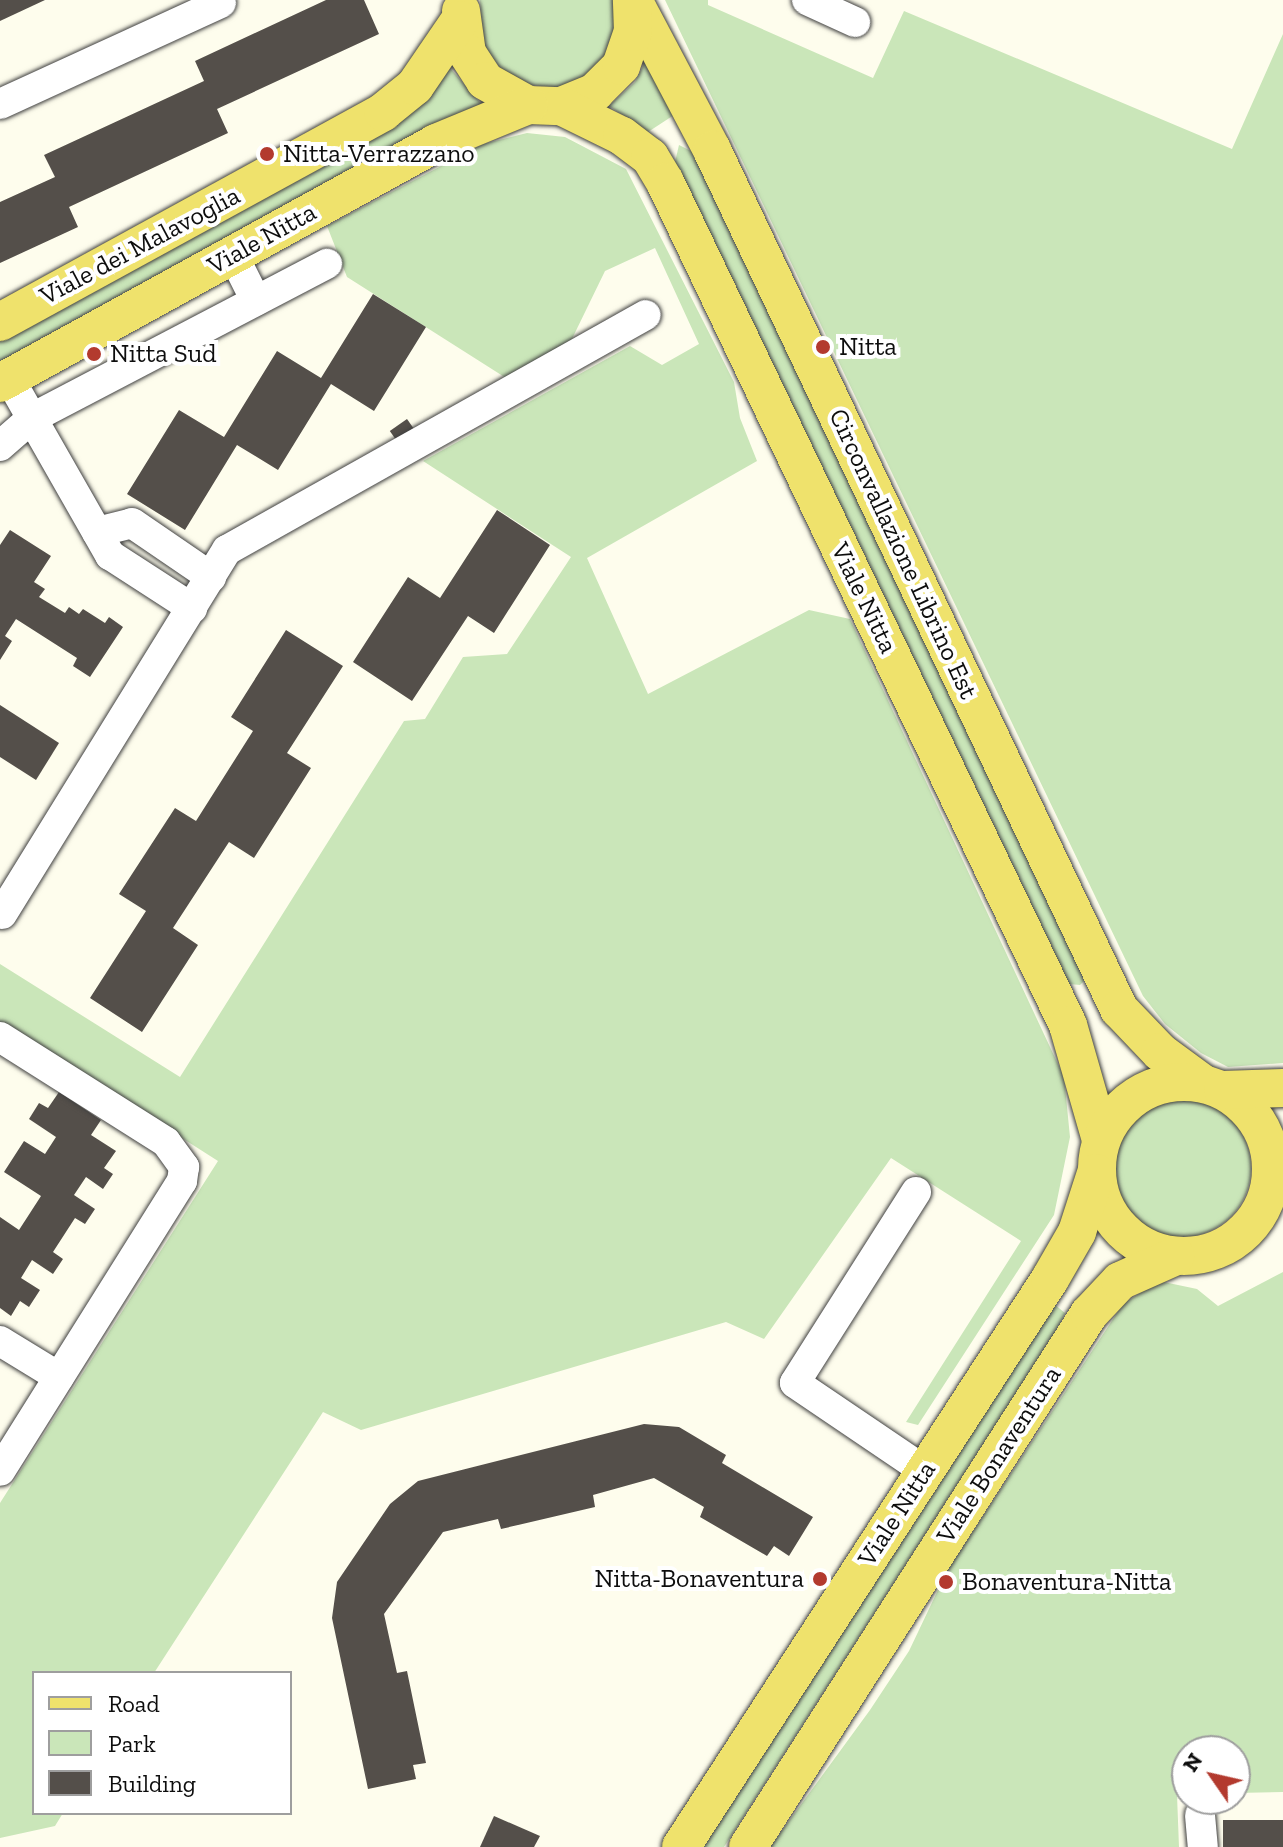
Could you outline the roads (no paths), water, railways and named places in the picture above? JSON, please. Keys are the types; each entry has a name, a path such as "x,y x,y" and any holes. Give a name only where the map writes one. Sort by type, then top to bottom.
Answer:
{"main road":[{"path":"462,10 467,53 480,74 498,92 545,105 595,92 621,66 633,32 632,0"},
{"name":"Circonvallazione Librino Est","path":"632,0 712,150 1119,1009 1160,1052 1213,1087"},
{"name":"Viale dei Malavoglia","path":"0,322 383,112 415,86 462,10"},
{"name":"Viale Nitta","path":"4,381 436,143 545,105 622,136 650,157 665,182 1068,1025 1099,1156 1077,1232 1050,1279 681,1847"},
{"path":"1213,1087 1250,1112 1267,1141 1275,1185 1256,1218 1231,1242 1210,1252 1176,1256 1143,1247 1116,1225 1100,1195 1099,1156 1111,1119 1136,1095 1168,1083 1283,1088"},
{"name":"Viale Bonaventura","path":"748,1847 1089,1314 1120,1281 1176,1256"}],"street":[{"path":"807,0 855,22"},
{"path":"0,104 221,3"},
{"path":"233,255 256,301"},
{"path":"0,446 32,418 327,264"},
{"path":"2,914 227,550 646,315"},
{"path":"4,381 32,418 110,555 192,608"},
{"path":"97,532 132,523 211,577"},
{"path":"0,1037 166,1142 184,1167 182,1181 0,1471"},
{"path":"916,1192 795,1383 925,1471"},
{"path":"0,1341 59,1377"},
{"path":"1200,1815 1203,1847"}],"place":[{"name":"Nitta-Verrazzano","path":"267,154"},
{"name":"Nitta","path":"823,347"},
{"name":"Nitta Sud","path":"94,354"},
{"name":"Nitta-Bonaventura","path":"820,1579"},
{"name":"Bonaventura-Nitta","path":"946,1582"}]}
